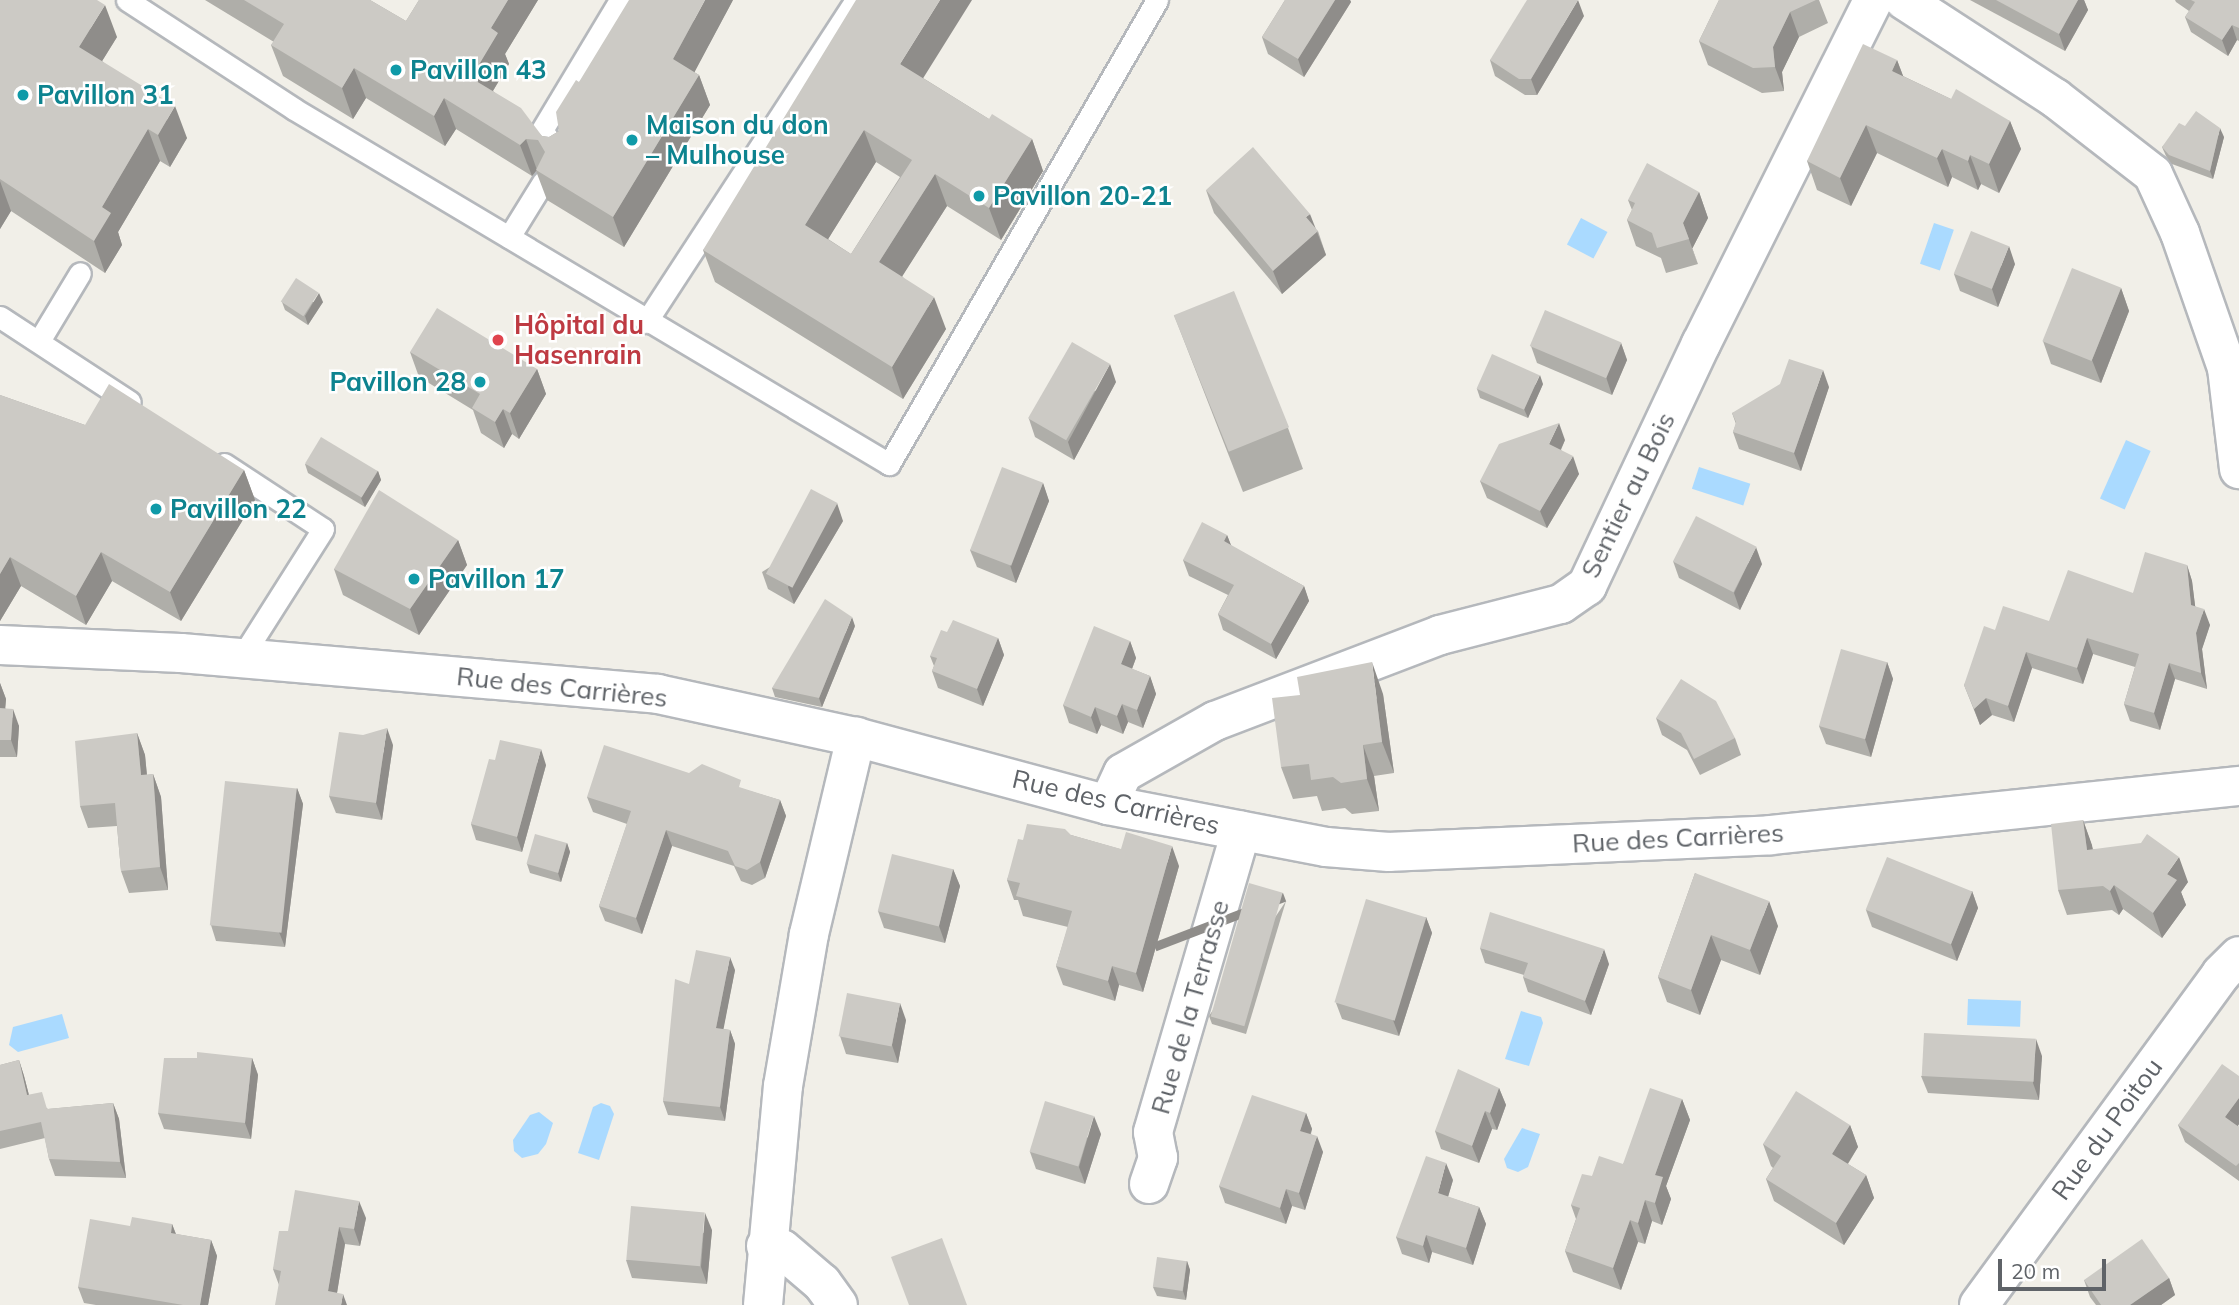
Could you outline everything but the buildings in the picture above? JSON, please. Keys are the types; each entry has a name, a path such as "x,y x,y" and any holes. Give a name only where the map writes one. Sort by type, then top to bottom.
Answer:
{"street":[{"name":"Sentier au Bois","path":"1108,805 1123,773 1214,721 1440,635 1561,604 1587,586 1701,344 1873,0"},
{"path":"1904,0 2056,98 2153,174 2180,233 2227,368 2239,468"},
{"name":"Rue des Carrières","path":"0,645 241,658 658,694 856,737 1108,805 1326,847 1389,852 1758,836 2239,786"},
{"path":"763,1305 766,1246 783,1086 809,934 856,737"},
{"name":"Rue de la Terrasse","path":"1149,1184 1158,1158 1153,1132 1241,831"},
{"name":"Rue du Poitou","path":"1979,1305 2221,974 2239,956"},
{"path":"766,1246 782,1248 822,1283 838,1305"}],"lane":[{"path":"127,0 294,109 646,322 889,464 1157,0"},
{"path":"559,155 542,130 620,0"},
{"path":"646,322 856,0"},
{"path":"509,237 543,182"},
{"path":"39,341 80,273"},
{"path":"0,317 154,417"},
{"path":"211,456 323,529 241,658"}],"water":[{"path":"1581,218 1607,232 1593,259 1567,244"},
{"path":"1934,223 1954,230 1940,270 1920,264"},
{"path":"2126,440 2151,451 2125,509 2100,498"},
{"path":"1699,467 1750,484 1743,506 1692,489"},
{"path":"1968,999 2021,1001 2020,1027 1967,1025"},
{"path":"1521,1011 1541,1017 1543,1023 1529,1066 1505,1059"},
{"path":"62,1014 69,1038 18,1052 9,1045 13,1027"},
{"path":"601,1103 610,1106 614,1114 599,1160 578,1153 593,1107"},
{"path":"539,1112 553,1123 546,1144 538,1154 522,1158 514,1151 513,1140 530,1115"},
{"path":"1522,1128 1540,1134 1528,1167 1518,1172 1507,1168 1504,1159"}],"place":[{"name":"Pavillon 43","path":"396,70"},
{"name":"Pavillon 31","path":"23,95"},
{"name":"Maison du don – Mulhouse","path":"632,140"},
{"name":"Pavillon 20-21","path":"979,196"},
{"name":"Hôpital du Hasenrain","path":"498,340"},
{"name":"Pavillon 28","path":"480,382"},
{"name":"Pavillon 22","path":"156,509"},
{"name":"Pavillon 17","path":"414,579"}]}
